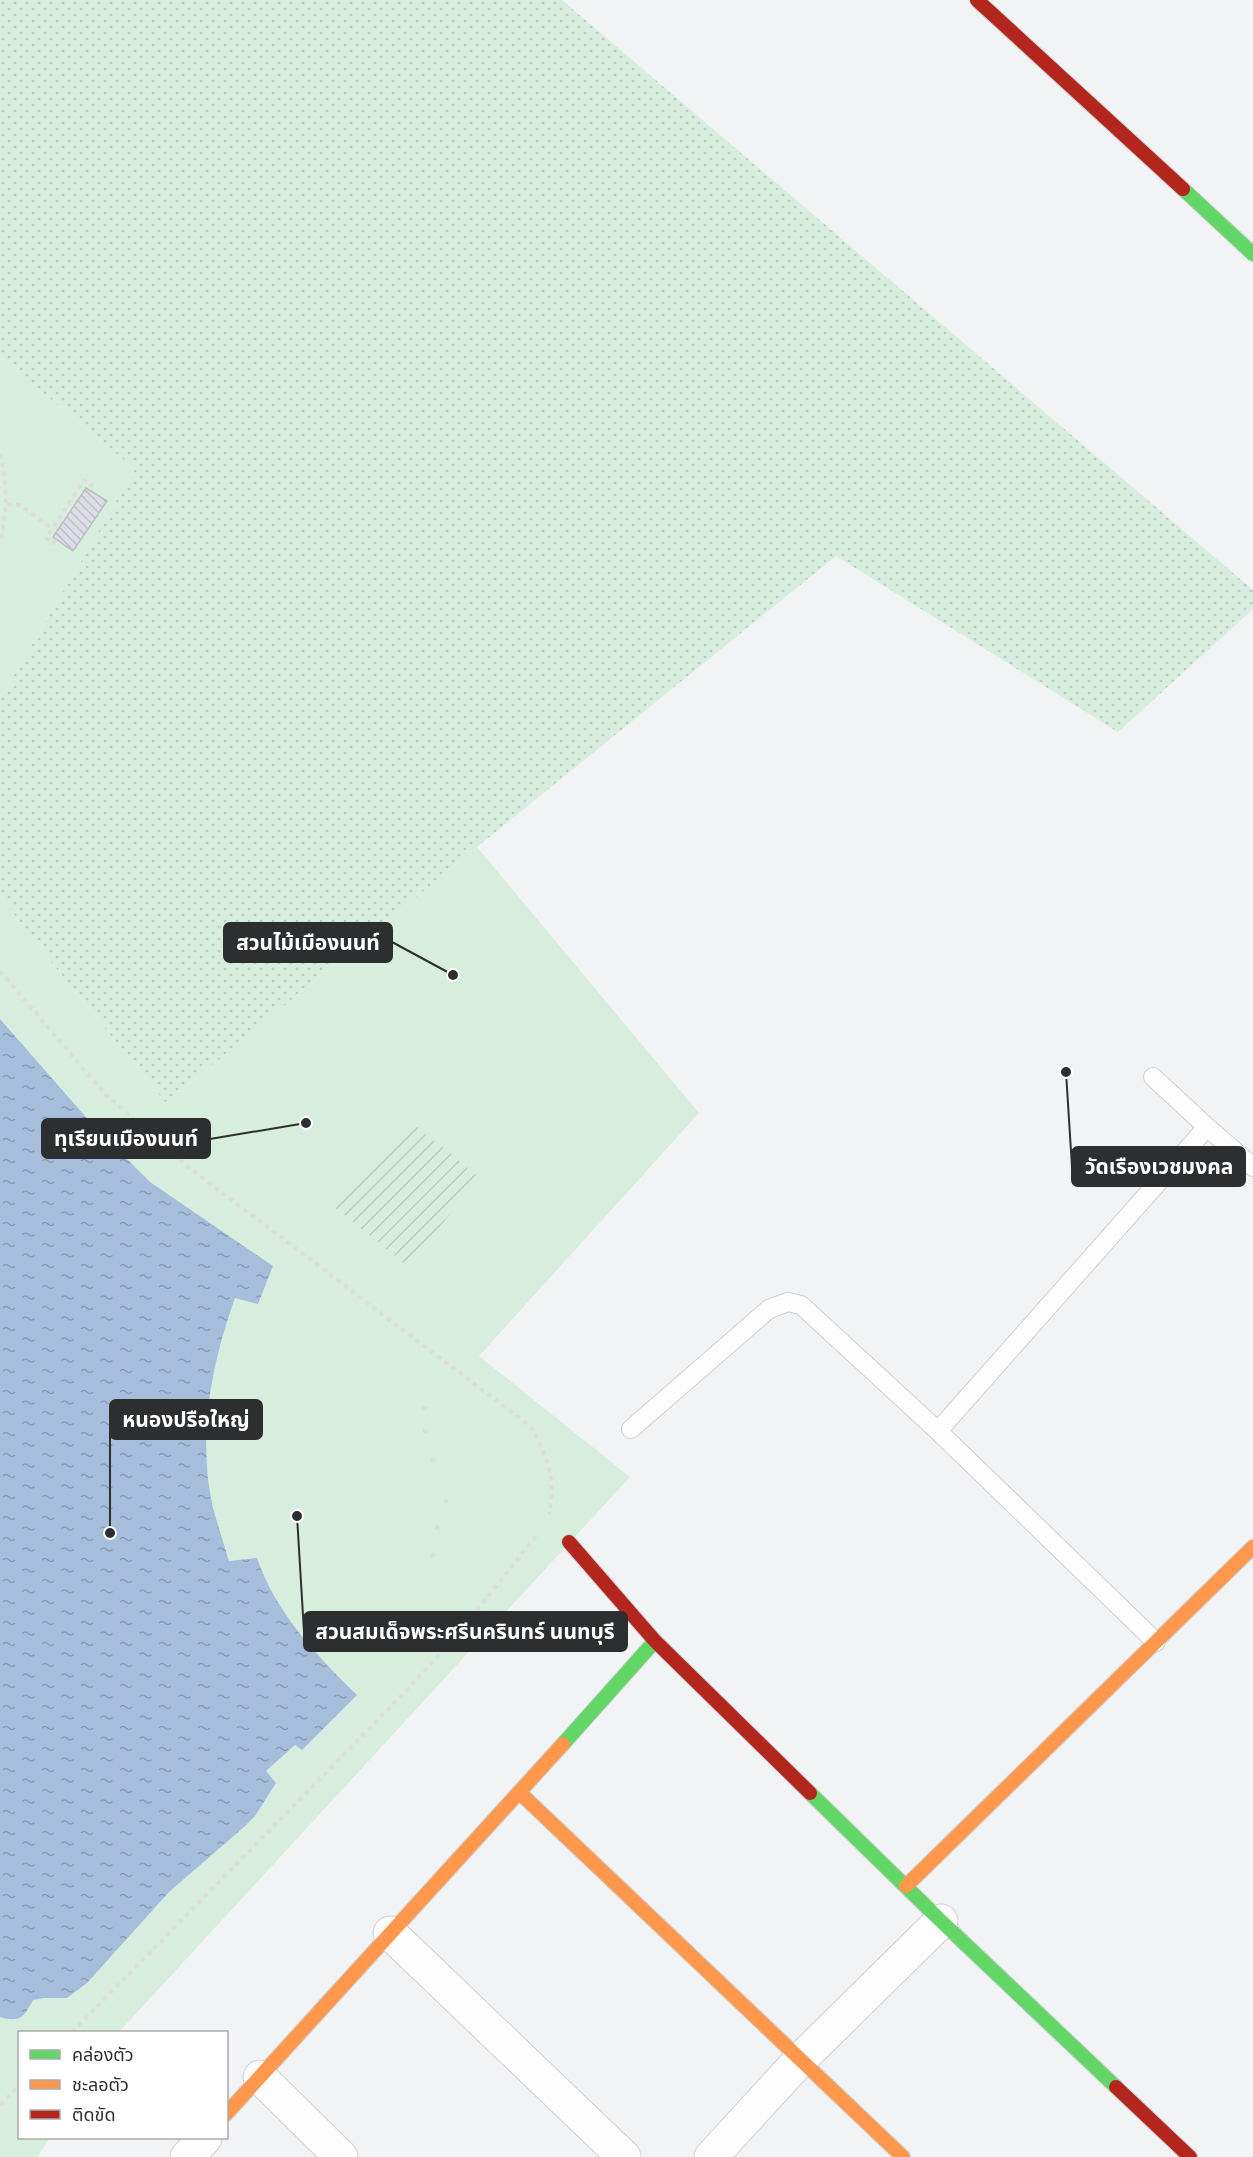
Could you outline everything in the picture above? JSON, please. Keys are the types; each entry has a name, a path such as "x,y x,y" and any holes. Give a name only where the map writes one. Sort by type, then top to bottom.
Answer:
{"street":[{"path":"977,0 1253,254"},
{"path":"569,1542 655,1641 941,1921 1190,2157"},
{"path":"906,1886 1253,1547"},
{"path":"228,2112 655,1641"},
{"path":"519,1793 903,2157"},
{"path":"711,2157 800,2060 941,1921"},
{"path":"390,1933 624,2157"},
{"path":"260,2077 341,2157"},
{"path":"187,2157 204,2139"}],"lane":[{"path":"1153,1077 1253,1167"},
{"path":"938,1431 1207,1127"},
{"path":"631,1429 769,1309 788,1302 801,1305 938,1431 1156,1642"}],"path":[{"path":"0,454 7,504 0,543"},
{"path":"55,539 53,543 46,538 84,480 92,484 89,489"},
{"path":"7,504 19,505 52,528"},
{"path":"0,971 105,1094 187,1166 531,1427 550,1465 552,1499 548,1520"},
{"path":"73,2031 408,1689 458,1634 542,1528"},
{"path":"0,2105 18,2087"}],"green space":[{"path":"0,0 562,0 1253,590 1253,609 1118,732 836,556 166,1103 0,896 0,699 135,469 0,357"},
{"path":"0,357 135,469 0,699"},
{"path":"477,847 699,1113 479,1356 630,1477 120,2031 18,2031 18,2139 49,2139 37,2157 0,2157 0,896 166,1103"},
{"path":"410,1121 480,1178 407,1266 333,1206"}],"water":[{"path":"0,1019 92,1124 150,1182 273,1266 258,1304 235,1298 219,1349 213,1375 207,1428 208,1482 213,1508 229,1561 257,1558 265,1578 286,1615 327,1665 357,1695 302,1750 295,1745 266,1771 276,1783 255,1816 169,1892 87,1983 67,1998 33,2000 27,2011 17,2019 0,2017"}],"building":[{"path":"86,488 107,501 73,551 53,537"}],"traffic: fast":[{"path":"1183,189 1253,254"},
{"path":"563,1744 655,1641"},
{"path":"810,1793 1116,2087"}],"traffic: slow":[{"path":"906,1886 1253,1547"},
{"path":"228,2112 563,1744"},
{"path":"520,1793 903,2157"}],"traffic: jam":[{"path":"977,0 1183,189"},
{"path":"569,1542 655,1641 810,1793"},
{"path":"1116,2087 1190,2157"}],"place":[{"name":"สวนไม้เมืองนนท์","path":"453,975"},
{"name":"วัดเรืองเวชมงคล","path":"1066,1072"},
{"name":"ทุเรียนเมืองนนท์","path":"306,1123"},
{"name":"สวนสมเด็จพระศรีนครินทร์ นนทบุรี","path":"297,1516"},
{"name":"หนองปรือใหญ่","path":"110,1533"}]}
